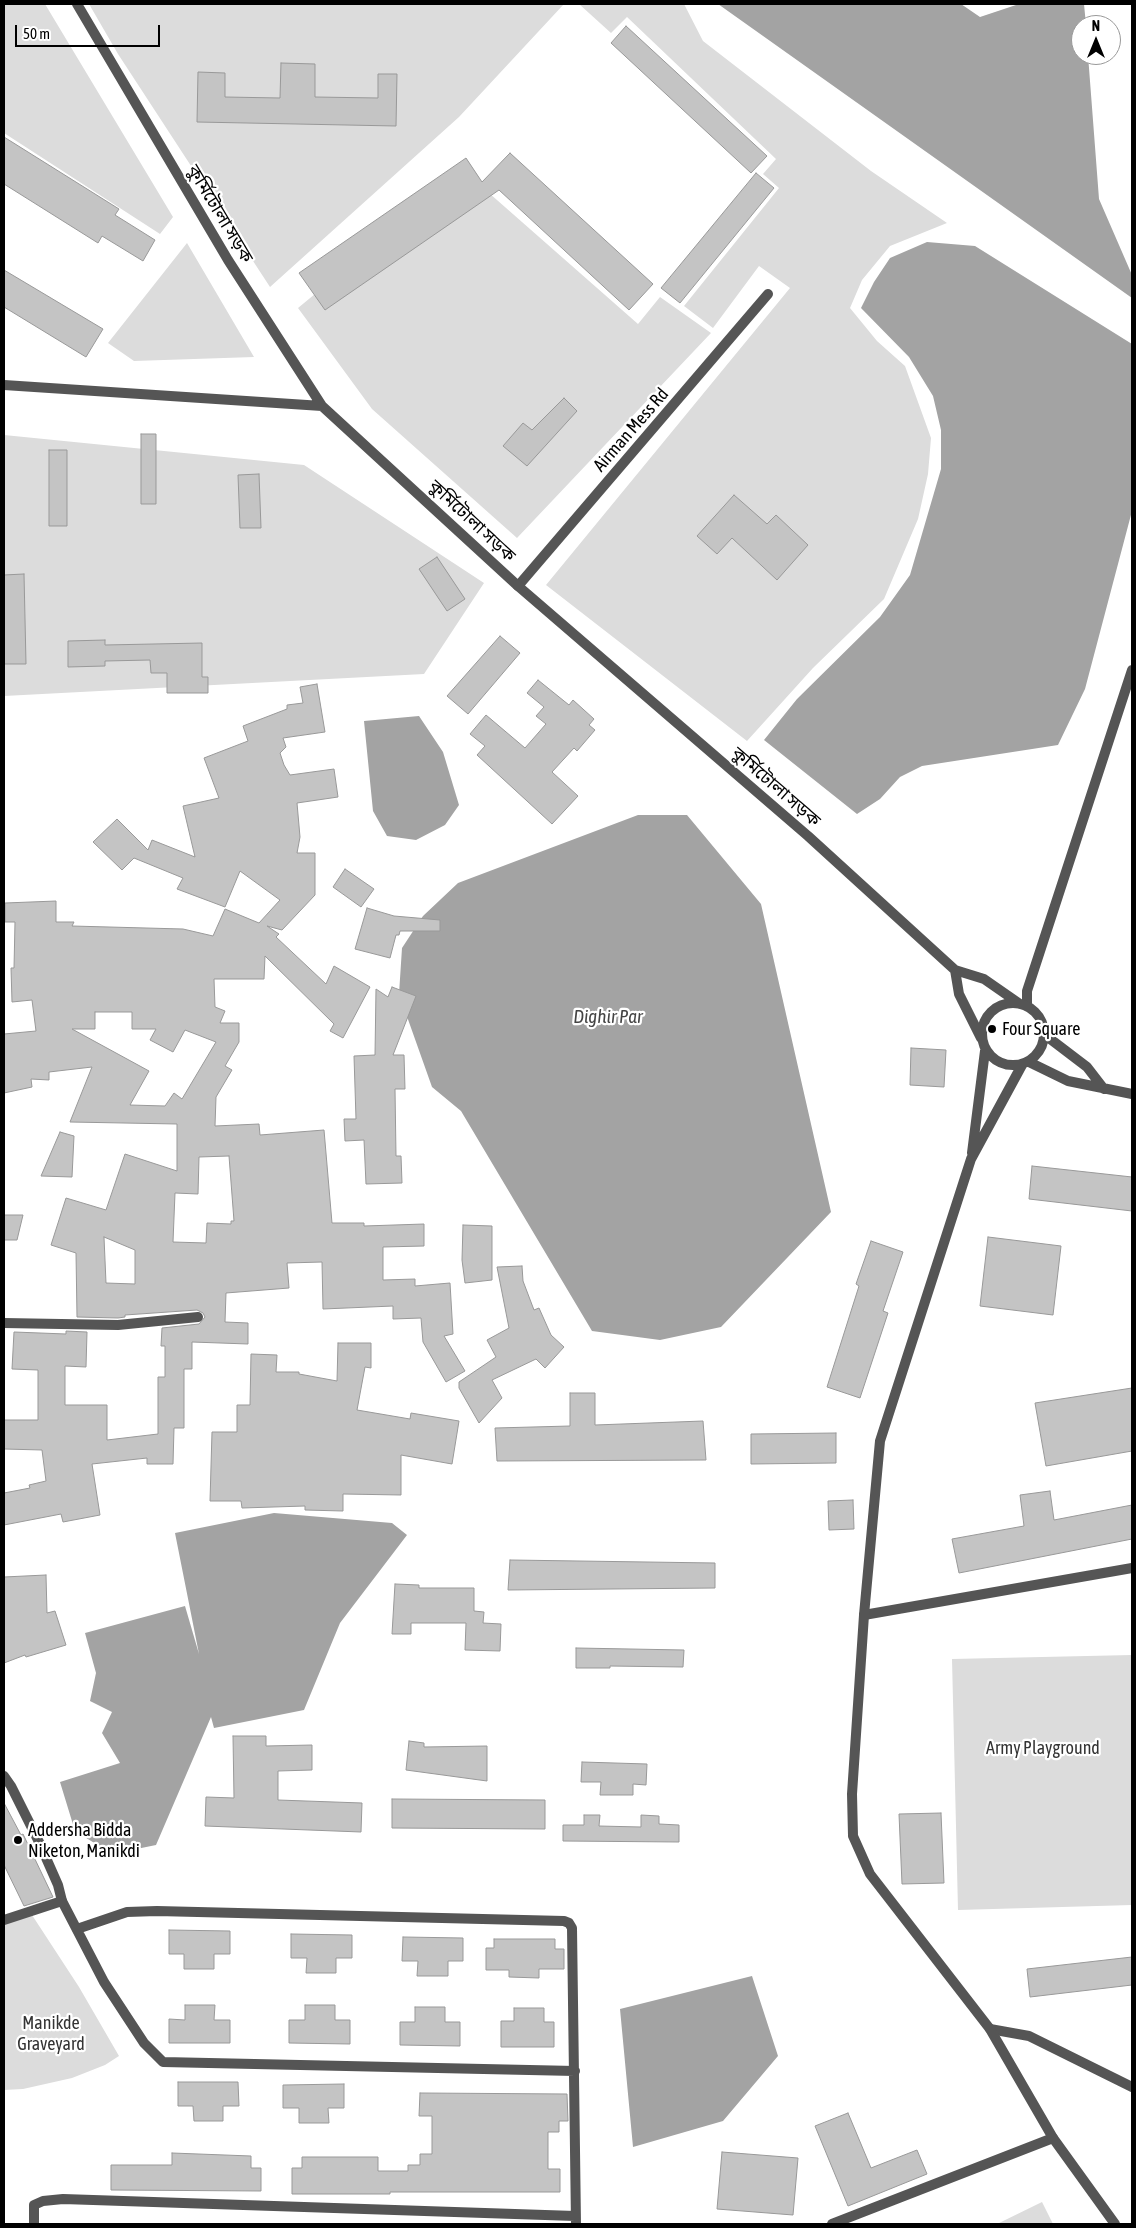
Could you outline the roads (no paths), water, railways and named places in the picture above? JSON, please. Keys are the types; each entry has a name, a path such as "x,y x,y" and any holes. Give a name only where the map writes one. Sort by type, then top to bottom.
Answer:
{"street":[{"name":"কুর্মিটোলা সড়ক","path":"77,4 228,260 322,406 518,586 808,836 955,970"},
{"name":"Airman Mess Rd","path":"518,586 768,294"},
{"path":"4,385 322,406"},
{"path":"1024,1005 1132,670"},
{"path":"971,1159 1026,1063 1040,1051 1045,1035 1038,1015 984,980 955,970 959,994 986,1051 993,1059 1004,1065 1026,1063 1068,1081 1132,1094"},
{"path":"981,1039 982,1027 987,1016 996,1007 1008,1003 1024,1005"},
{"path":"1045,1035 1087,1067 1104,1089"},
{"path":"986,1051 971,1159 880,1441 864,1615 852,1794 853,1836 870,1874 990,2029 1053,2138 1115,2224"},
{"path":"4,1323 118,1325 198,1317"},
{"path":"864,1615 1132,1568"},
{"path":"4,1776 39,1842 58,1885 62,1901 104,1982 139,2035 163,2062 575,2071"},
{"path":"4,1920 62,1901"},
{"path":"34,2224 34,2205 43,2201 63,2199 576,2220 572,1928 564,1922 157,1911 127,1912 77,1929"},
{"path":"990,2029 1028,2036 1132,2087"},
{"path":"832,2224 1053,2138"}],"water":[{"path":"718,4 961,4 980,17 1019,4 1084,4 1085,15 1071,15 1071,65 1089,65 1099,199 1132,275 1132,298"},
{"path":"927,242 975,246 1132,344 1132,511 1085,689 1058,745 922,766 900,777 880,799 857,814 764,740 797,699 880,617 910,575 941,469 941,430 933,396 909,357 861,308 874,282 890,258"},
{"path":"419,716 443,752 459,805 445,825 416,840 387,836 373,811 364,721"},
{"name":"Dighir Par","path":"638,815 687,815 761,904 831,1212 721,1327 660,1340 592,1331 461,1111 432,1087 399,994 402,948 423,916 458,883"},
{"path":"274,1513 392,1523 407,1535 340,1623 304,1710 214,1728 211,1717 156,1845 112,1854 75,1831 60,1782 120,1763 102,1733 112,1712 90,1701 96,1673 85,1633 185,1606 199,1654 175,1533"},
{"path":"752,1976 778,2056 723,2121 633,2147 620,2009"}],"place":[{"name":"Four Square","path":"992,1029"},
{"name":"Addersha Bidda Niketon, Manikdi","path":"18,1840"}],"park label":[{"name":"Army Playground","path":"1043,1748"},
{"name":"Manikde Graveyard","path":"51,2033"}]}
